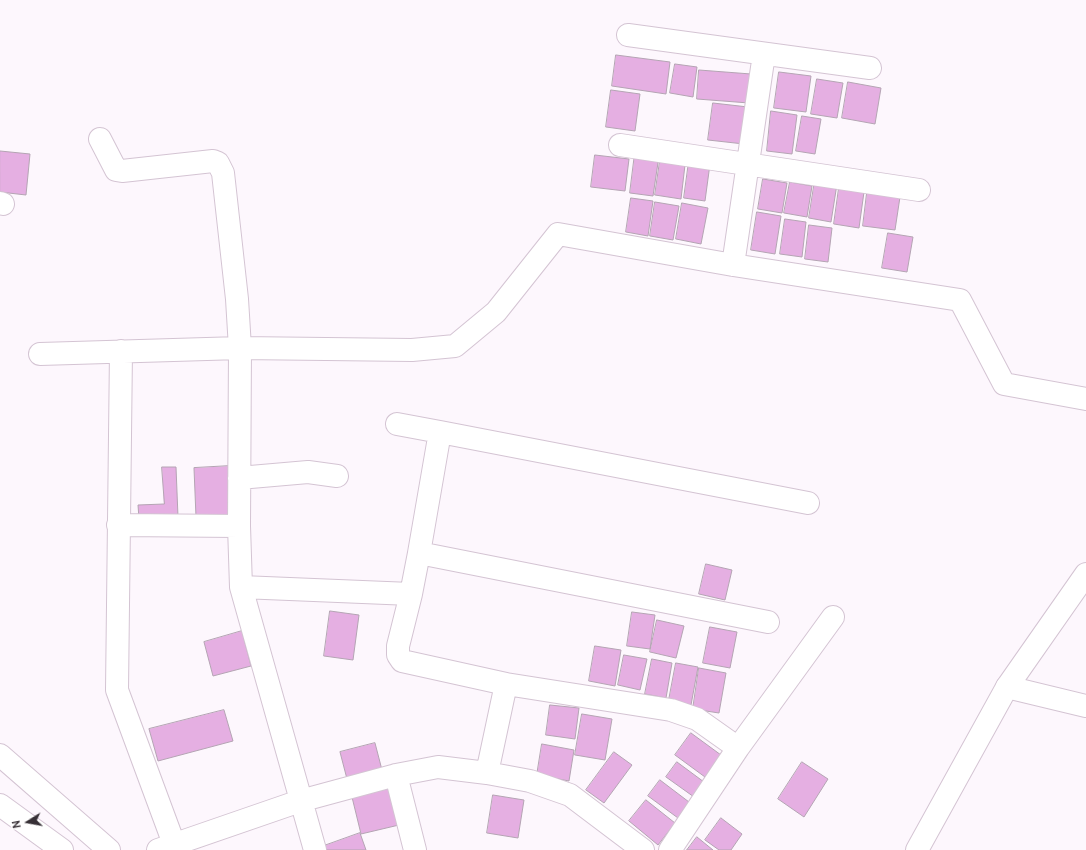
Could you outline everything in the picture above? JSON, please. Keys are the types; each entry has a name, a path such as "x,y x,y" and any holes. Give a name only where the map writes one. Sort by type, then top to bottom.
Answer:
{"street":[{"path":"628,35 870,68"},
{"path":"733,265 764,54"},
{"path":"100,140 116,170 122,172 213,161 221,166 237,298 240,348 239,526 241,587 315,850"},
{"path":"620,145 919,190"},
{"path":"40,354 240,348 412,350 455,346 496,312 558,234 733,265 960,300 1004,384 1086,398"},
{"path":"121,351 117,690 166,847 300,801 396,775 438,767 487,772 530,781 570,795 643,850"},
{"path":"397,424 808,503"},
{"path":"440,432 411,594 398,646 398,655 402,661 506,684 671,710 697,719 738,748"},
{"path":"239,478 308,472 337,476"},
{"path":"118,525 239,526"},
{"path":"419,553 768,622"},
{"path":"917,850 1008,687 1086,574"},
{"path":"241,587 411,594"},
{"path":"670,850 738,748 833,617"},
{"path":"487,772 506,684"},
{"path":"1008,687 1086,706"},
{"path":"0,755 109,850"},
{"path":"396,775 415,850"},
{"path":"0,805 62,850"}],"building":[{"path":"616,55 670,62 666,94 612,86"},
{"path":"675,64 697,67 693,97 670,93"},
{"path":"699,70 751,74 749,103 697,99"},
{"path":"779,72 811,76 806,112 774,108"},
{"path":"817,79 843,83 837,118 811,114"},
{"path":"848,82 881,88 875,124 842,118"},
{"path":"611,90 640,94 635,131 606,127"},
{"path":"713,103 748,107 744,144 708,140"},
{"path":"771,111 797,115 792,154 767,151"},
{"path":"802,116 821,119 815,154 796,151"},
{"path":"0,151 30,154 26,195 0,192"},
{"path":"635,153 659,156 653,196 630,193"},
{"path":"595,155 629,159 625,191 591,187"},
{"path":"660,161 685,165 681,199 655,195"},
{"path":"689,161 710,164 705,201 684,198"},
{"path":"763,179 787,183 782,213 758,209"},
{"path":"815,180 837,184 831,222 809,218"},
{"path":"790,182 812,186 807,217 784,213"},
{"path":"839,188 864,192 859,228 834,224"},
{"path":"867,193 900,197 895,230 863,226"},
{"path":"631,198 653,201 648,236 626,232"},
{"path":"655,202 679,206 673,240 650,236"},
{"path":"682,203 708,208 701,244 676,239"},
{"path":"757,212 781,216 775,254 751,250"},
{"path":"785,219 806,222 802,257 780,254"},
{"path":"809,225 832,228 828,262 805,259"},
{"path":"888,233 913,237 907,272 882,268"},
{"path":"230,466 233,514 196,517 194,468"},
{"path":"162,467 176,467 178,517 139,519 138,505 164,504"},
{"path":"706,564 732,570 725,600 699,594"},
{"path":"330,611 359,615 353,660 324,656"},
{"path":"632,612 655,615 650,649 627,646"},
{"path":"657,620 684,626 676,658 650,652"},
{"path":"710,627 737,632 730,668 703,663"},
{"path":"242,631 251,666 213,676 204,642"},
{"path":"595,646 621,650 615,686 589,681"},
{"path":"624,655 647,659 640,690 618,685"},
{"path":"652,659 672,663 666,698 645,694"},
{"path":"676,663 698,667 691,705 669,700"},
{"path":"699,668 726,673 719,713 693,709"},
{"path":"550,705 579,708 575,739 546,735"},
{"path":"224,710 233,741 158,761 149,729"},
{"path":"582,714 612,719 605,760 575,755"},
{"path":"691,733 721,755 705,777 675,755"},
{"path":"375,743 382,770 347,779 340,752"},
{"path":"542,744 574,750 569,781 537,775"},
{"path":"614,752 632,765 604,803 586,790"},
{"path":"677,762 704,782 694,797 666,777"},
{"path":"802,762 828,779 804,817 778,799"},
{"path":"660,780 689,802 678,818 648,796"},
{"path":"389,784 399,825 361,834 351,793"},
{"path":"493,795 524,800 518,838 487,833"},
{"path":"646,800 675,823 658,845 629,821"},
{"path":"721,818 742,834 731,850 719,850 705,840"},
{"path":"360,833 366,850 322,850 321,847"},
{"path":"697,837 713,850 687,850"}]}
